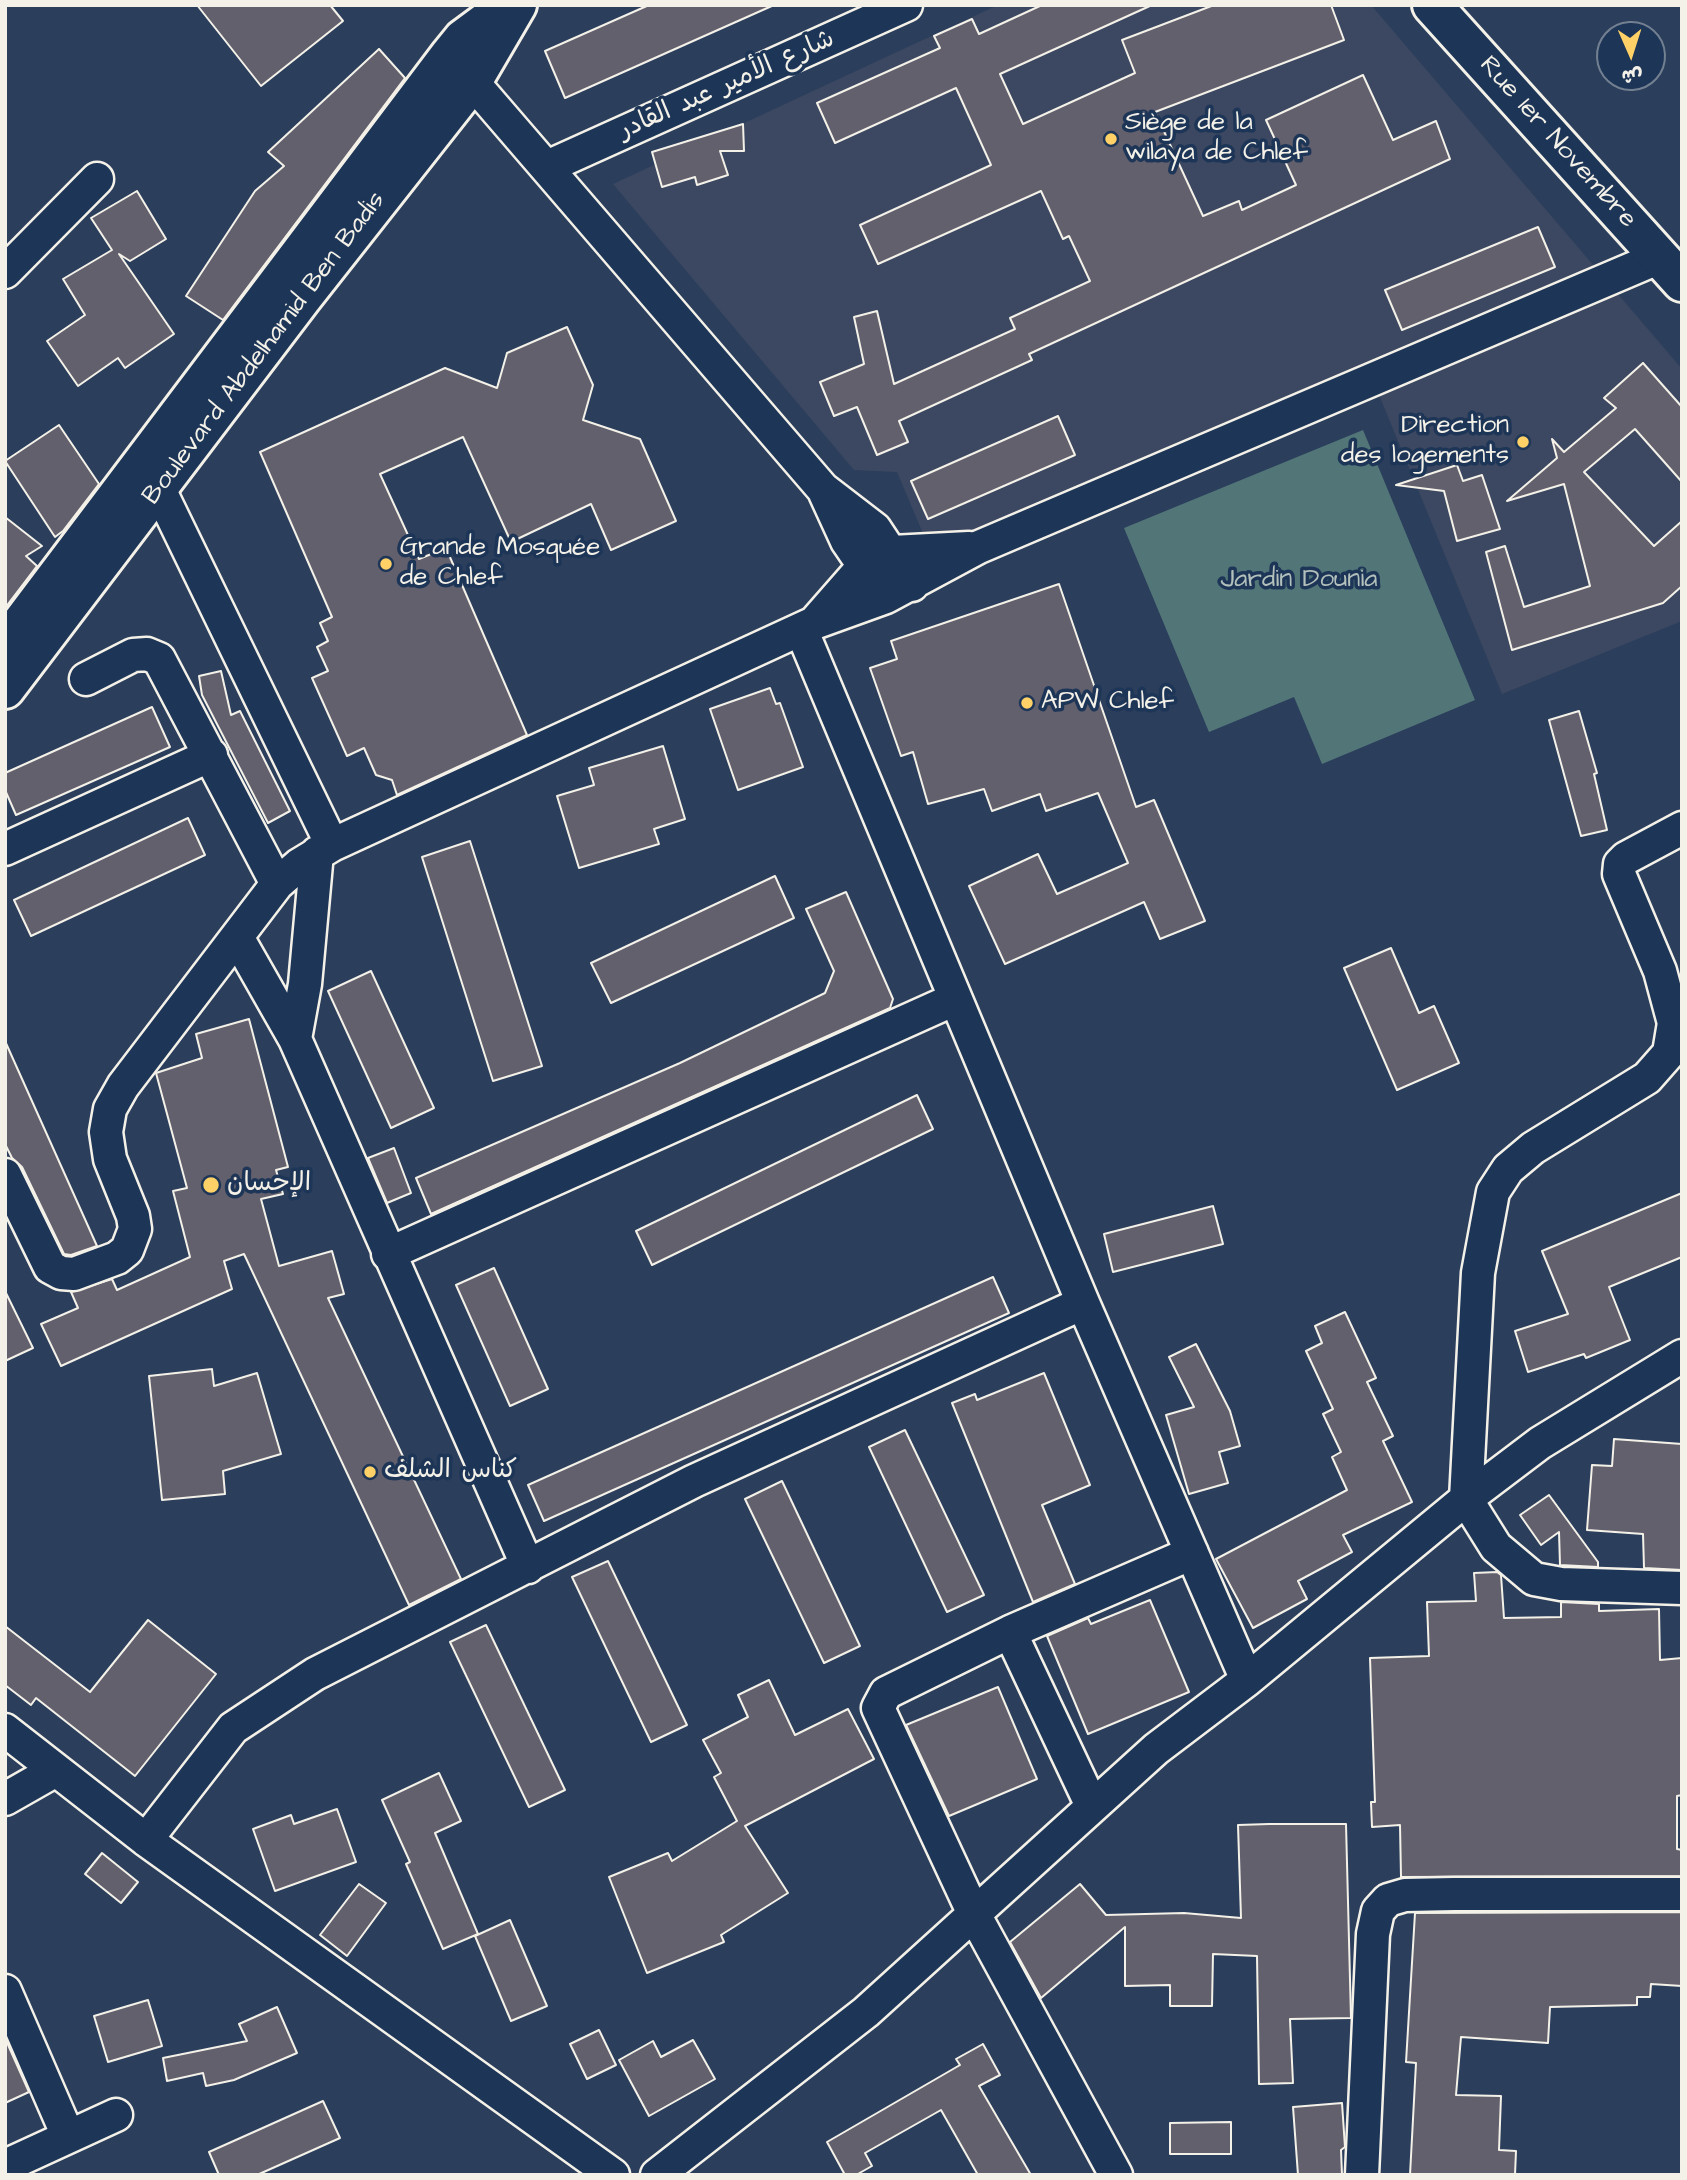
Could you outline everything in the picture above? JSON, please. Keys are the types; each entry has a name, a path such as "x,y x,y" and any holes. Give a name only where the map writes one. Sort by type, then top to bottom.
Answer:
{"main road":[{"name":"Boulevard Abdelhamid Ben Badis","path":"5,689 342,246 461,69 463,39 509,5"},
{"name":"Boulevard Abdelhamid Ben Badis","path":"5,645 461,69 517,5"},
{"name":"Rue 1er Novembre","path":"1432,5 1674,262"}],"street":[{"name":"شارع الأمير عبد القادر","path":"547,167 906,5"},
{"path":"461,69 823,489 875,529 892,552 899,591"},
{"path":"5,272 97,179"},
{"path":"5,1175 50,1267 61,1273 74,1274 117,1258 127,1250 135,1229 133,1216 110,1159 106,1132 110,1108 122,1086 277,884 325,849 807,626 899,591 979,547 1674,262"},
{"path":"159,489 325,849 295,1039"},
{"path":"823,489 847,541 864,566 899,591"},
{"path":"807,626 864,566 892,552 979,547"},
{"path":"807,626 955,999 1083,1303 1247,1680"},
{"path":"86,678 133,655 147,654 159,659 277,884"},
{"path":"5,849 211,755"},
{"path":"1682,828 1626,858 1620,864 1619,874 1660,971 1674,1023 1669,1053 1647,1077 1533,1149 1508,1169 1493,1192 1478,1273 1466,1499 1496,1547 1534,1579 1561,1584 1682,1588"},
{"path":"237,937 295,1039 528,1567"},
{"path":"388,1254 955,999"},
{"path":"146,1840 233,1728 259,1708 391,1634 694,1481 1083,1303"},
{"path":"657,2175 866,2012 1156,1749 1247,1680 1466,1499 1539,1443 1682,1356"},
{"path":"1116,2175 974,1914 878,1708 886,1693 1010,1632 1192,1553"},
{"path":"1010,1632 1092,1805"},
{"path":"5,1730 146,1840 613,2175"},
{"path":"5,1799 56,1770"},
{"path":"1362,2175 1373,1934 1378,1912 1388,1900 1432,1894 1682,1894"},
{"path":"5,1990 68,2136"},
{"path":"5,2165 116,2115"}],"shaded area":[{"path":"998,5 1371,5 1682,369 1682,621 1502,694 1368,368 930,550 897,472 854,470 613,184"}],"green space":[{"name":"Jardin Dounia","path":"1363,430 1475,700 1322,764 1294,697 1209,732 1124,528"}],"building":[{"path":"197,5 330,5 343,21 261,86"},
{"path":"649,5 774,5 565,98 545,51"},
{"path":"1042,5 1152,5 1000,74 1023,124 1135,73 1122,40 1214,5 1331,5 1344,40 1155,112 1203,216 1239,201 1242,210 1296,185 1266,120 1363,75 1393,140 1436,121 1450,159 1029,354 1032,360 899,421 908,442 877,455 857,407 834,416 820,382 864,364 854,317 877,311 894,384 1015,329 1010,318 1090,281 1069,236 1063,239 1041,191 878,264 860,225 991,165 956,88 835,143 817,103 940,48 934,36 972,19 979,34"},
{"path":"379,49 405,78 223,320 186,296 255,191 284,166 268,152"},
{"path":"743,124 744,151 720,151 728,175 697,185 695,177 662,187 652,152"},
{"path":"137,191 166,239 130,261 119,254 174,334 125,368 118,358 78,386 47,341 85,315 63,279 112,250 91,218"},
{"path":"1538,227 1555,267 1402,330 1385,290"},
{"name":"Grande Mosquée de Chlef","path":"567,327 593,385 583,420 640,439 676,521 611,550 591,504 511,542 463,437 380,474 419,559 446,548 527,735 397,795 392,780 376,775 364,748 347,756 312,678 328,671 317,647 328,641 320,623 332,617 260,452 445,368 497,388 507,353"},
{"path":"1643,363 1682,407 1682,482 1635,429 1584,472 1654,546 1682,521 1682,586 1663,603 1512,650 1486,552 1505,546 1524,607 1590,586 1564,484 1507,501 1557,458 1552,439 1564,452 1616,408 1604,398"},
{"path":"1058,416 1075,455 928,519 911,481"},
{"path":"59,425 99,484 63,531 55,537 5,461"},
{"path":"1457,465 1463,481 1482,475 1500,529 1457,541 1444,491 1396,485"},
{"path":"5,517 42,546 26,556 37,566 5,608"},
{"name":"APW Chlef","path":"1059,584 1136,807 1154,800 1205,921 1160,939 1144,902 1005,964 969,886 1038,854 1057,894 1128,863 1098,793 1046,811 1040,794 992,811 984,789 928,804 913,752 901,756 870,668 897,659 891,641"},
{"path":"221,671 231,715 240,711 290,811 268,823 202,695 199,676"},
{"path":"770,688 776,704 780,703 803,767 738,790 710,709"},
{"path":"152,707 170,747 16,815 5,790 5,773"},
{"path":"1579,711 1597,773 1594,774 1607,830 1581,836 1549,720"},
{"path":"663,746 685,819 654,829 659,844 579,868 557,796 594,785 589,768"},
{"path":"188,818 205,855 31,936 14,900"},
{"path":"470,841 542,1066 493,1081 422,857"},
{"path":"775,876 794,918 611,1003 591,963"},
{"path":"846,892 893,999 890,1008 431,1214 416,1178 680,1063 825,993 834,971 806,909"},
{"path":"1391,948 1419,1013 1434,1006 1459,1063 1397,1090 1344,968"},
{"path":"371,971 434,1108 391,1128 328,991"},
{"path":"249,1019 288,1167 276,1170 283,1194 261,1199 279,1266 332,1251 344,1294 328,1298 461,1579 409,1605 244,1254 224,1261 232,1289 61,1366 41,1324 78,1308 71,1292 112,1279 117,1290 190,1257 173,1191 187,1188 156,1073 202,1058 196,1034"},
{"path":"5,1041 97,1246 71,1255 64,1254 22,1167 12,1158 5,1144"},
{"path":"917,1095 933,1129 652,1265 636,1231"},
{"path":"394,1148 411,1193 387,1203 368,1158"},
{"path":"1682,1193 1682,1257 1609,1287 1630,1340 1586,1358 1584,1354 1528,1372 1515,1331 1568,1314 1542,1251"},
{"path":"1213,1206 1223,1244 1113,1272 1104,1234"},
{"path":"494,1268 548,1389 510,1406 456,1285"},
{"path":"993,1277 1009,1313 544,1521 528,1485"},
{"path":"5,1291 33,1348 5,1361"},
{"path":"1345,1312 1376,1378 1367,1382 1393,1436 1383,1441 1412,1502 1343,1535 1352,1552 1298,1581 1307,1599 1253,1628 1216,1559 1347,1490 1332,1457 1341,1452 1323,1414 1333,1409 1306,1351 1322,1343 1315,1326"},
{"path":"1196,1344 1230,1411 1240,1446 1219,1452 1228,1483 1189,1494 1166,1415 1194,1407 1169,1357"},
{"path":"212,1369 214,1386 257,1373 281,1454 223,1471 225,1494 162,1500 149,1376"},
{"path":"1044,1373 1090,1485 1042,1505 1075,1584 1033,1602 952,1403 975,1394 977,1400"},
{"path":"905,1430 984,1595 947,1612 869,1447"},
{"path":"1614,1439 1682,1444 1682,1570 1644,1568 1643,1534 1587,1530 1592,1465 1612,1466"},
{"path":"782,1481 860,1646 824,1663 745,1499"},
{"path":"1549,1495 1598,1562 1598,1567 1560,1565 1559,1532 1541,1545 1520,1515"},
{"path":"608,1561 687,1725 651,1742 572,1577"},
{"path":"1497,1572 1501,1575 1504,1618 1561,1617 1561,1602 1599,1604 1599,1611 1659,1609 1660,1660 1682,1658 1682,1795 1677,1796 1677,1849 1682,1850 1682,1876 1401,1877 1400,1825 1372,1827 1371,1802 1375,1802 1370,1658 1429,1656 1427,1602 1476,1601 1474,1573"},
{"path":"1150,1600 1189,1692 1088,1734 1047,1636 1088,1618 1091,1624"},
{"path":"148,1620 216,1674 135,1776 36,1698 31,1705 5,1685 5,1626 90,1692"},
{"path":"486,1625 565,1790 529,1807 450,1642"},
{"path":"769,1680 795,1735 848,1709 874,1759 745,1826 788,1893 721,1935 724,1942 647,1973 609,1877 668,1853 672,1861 737,1821 714,1777 721,1773 703,1740 748,1717 738,1695"},
{"path":"998,1687 1037,1779 949,1816 906,1725"},
{"path":"439,1773 461,1821 435,1833 478,1934 443,1949 406,1864 410,1862 382,1800"},
{"path":"337,1809 356,1862 275,1891 253,1829 291,1815 294,1824"},
{"path":"1346,1824 1351,2018 1290,2019 1293,2083 1259,2084 1257,1956 1213,1954 1212,2006 1170,2006 1170,1985 1125,1986 1125,1927 1041,1998 1010,1942 1080,1884 1106,1915 1184,1913 1241,1918 1238,1825"},
{"path":"102,1853 138,1882 121,1903 85,1874"},
{"path":"359,1884 386,1903 347,1956 320,1935"},
{"path":"1682,1912 1682,1986 1651,1984 1650,1997 1637,1997 1637,2005 1550,2007 1548,2043 1461,2037 1456,2095 1501,2096 1499,2150 1516,2151 1515,2175 1410,2175 1416,2063 1406,2062 1415,1913"},
{"path":"510,1920 547,2006 511,2021 475,1936"},
{"path":"148,2000 162,2046 108,2062 94,2016"},
{"path":"277,2007 297,2053 234,2080 206,2086 203,2073 167,2081 163,2058 247,2041 239,2024"},
{"path":"599,2030 616,2065 587,2079 570,2044"},
{"path":"5,2038 29,2092 5,2103"},
{"path":"693,2040 715,2079 649,2116 619,2060 653,2041 661,2057"},
{"path":"983,2044 1000,2075 979,2086 1031,2175 978,2175 941,2110 865,2153 872,2166 856,2175 845,2175 827,2142 960,2065 956,2059"},
{"path":"323,2101 340,2138 257,2175 219,2175 209,2152"},
{"path":"1342,2103 1345,2147 1341,2150 1342,2175 1298,2175 1293,2107"},
{"path":"1231,2122 1231,2154 1170,2154 1170,2123"}],"place":[{"name":"Siège de la wilaya de Chlef","path":"1111,139"},
{"name":"Direction des logements","path":"1523,442"},
{"name":"Grande Mosquée de Chlef","path":"386,564"},
{"name":"APW Chlef","path":"1027,703"},
{"name":"الإحسان","path":"211,1185"},
{"name":"كناس الشلف","path":"370,1472"}]}
